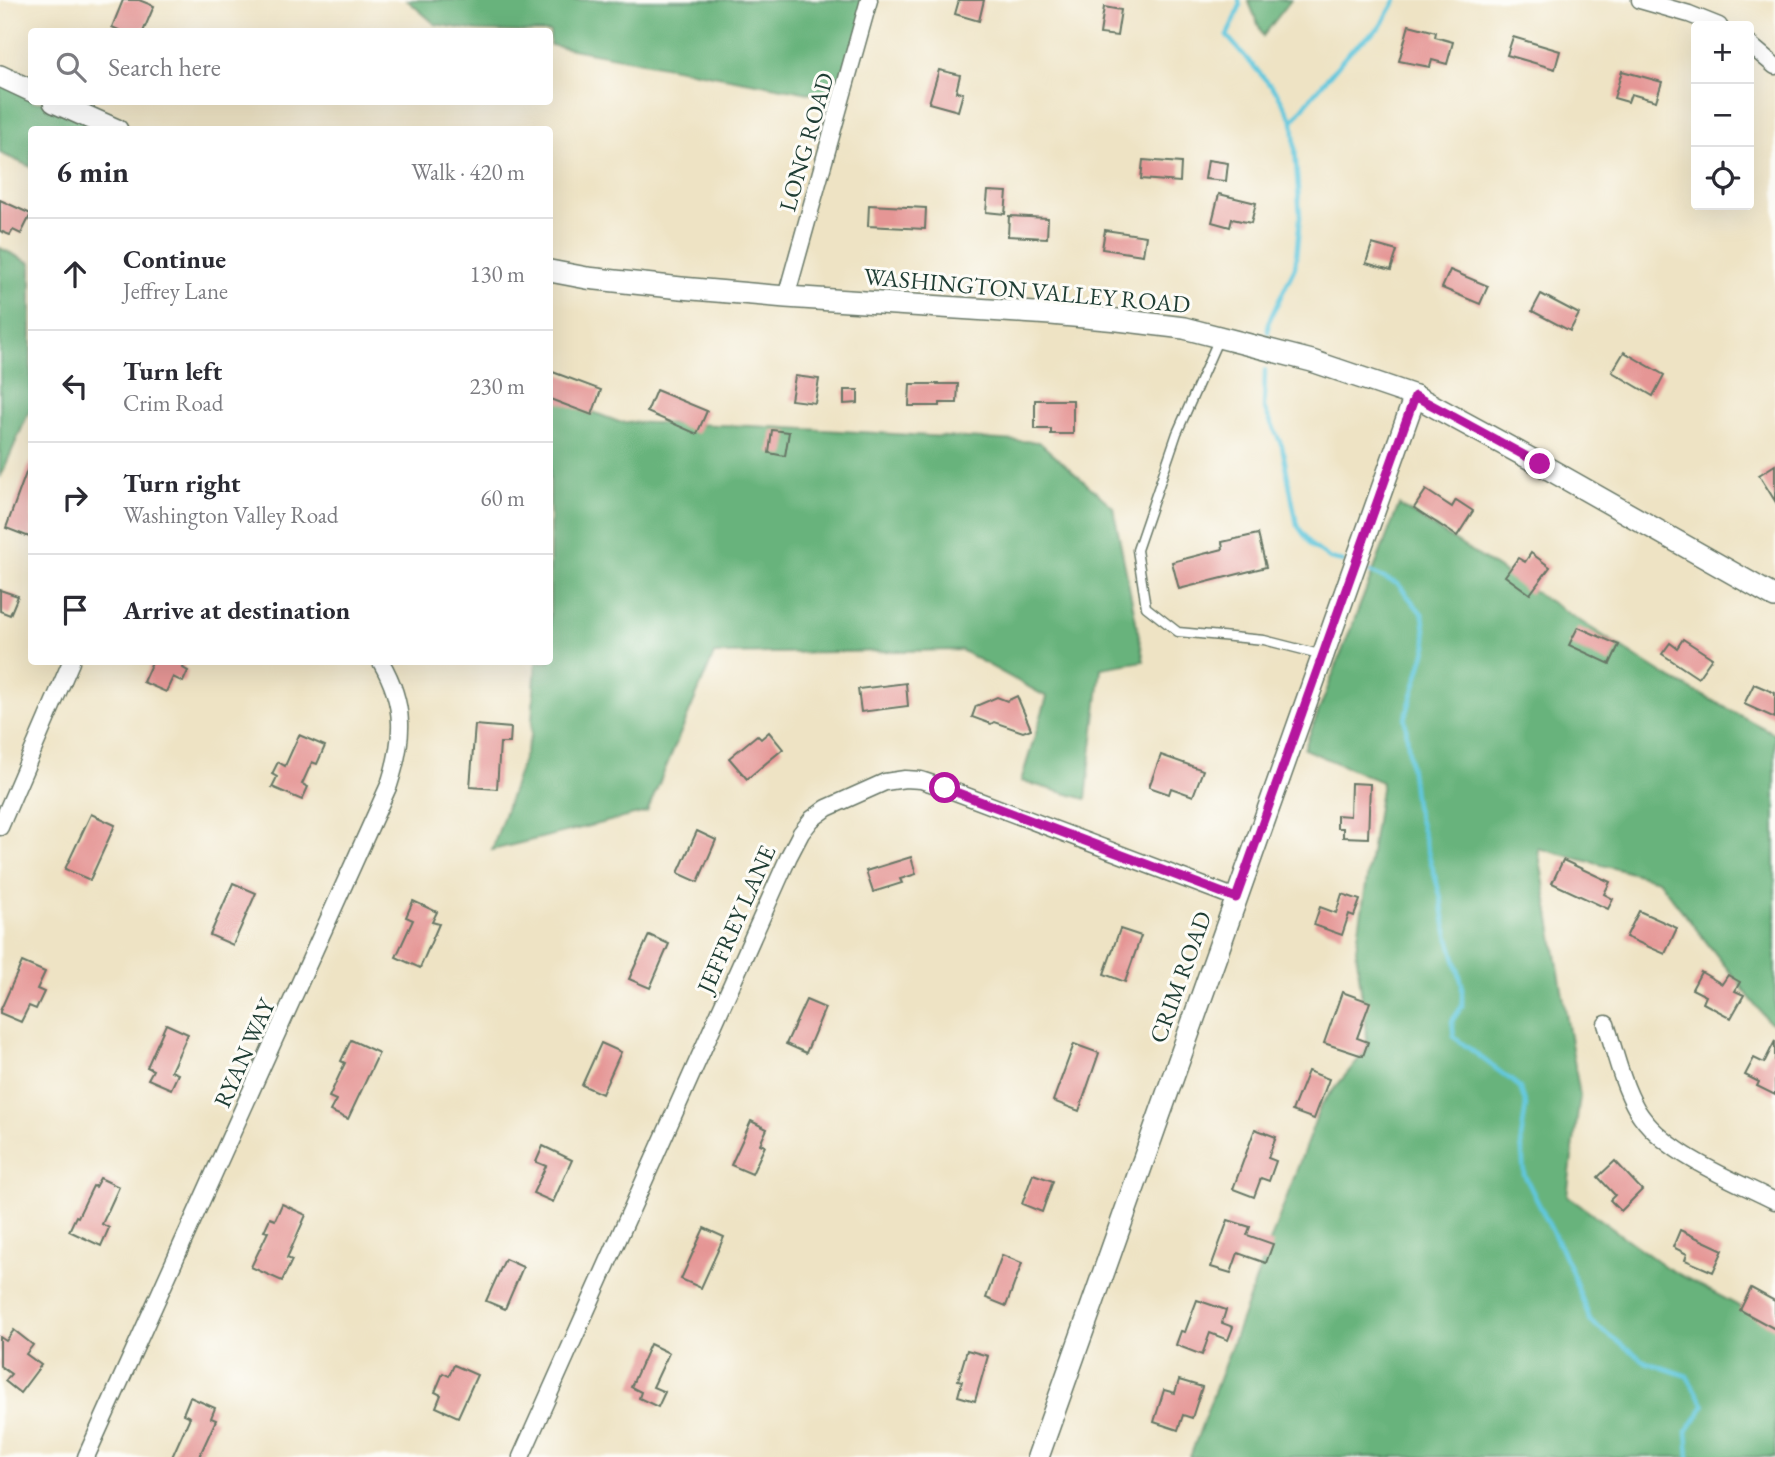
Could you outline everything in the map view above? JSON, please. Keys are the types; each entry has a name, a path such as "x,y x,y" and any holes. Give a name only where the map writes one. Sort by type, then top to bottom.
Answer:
{"street":[{"name":"LONG ROAD","path":"786,297 869,0"},
{"path":"1640,0 1706,21"},
{"path":"1754,48 1775,66"},
{"path":"0,76 28,89"},
{"path":"61,105 108,126"},
{"name":"WASHINGTON VALLEY ROAD","path":"553,272 681,288 1064,315 1184,328 1312,361 1415,396 1588,490 1775,597"},
{"name":"CRIM ROAD","path":"1038,1457 1415,396"},
{"path":"0,827 70,665"},
{"name":"RYAN WAY","path":"86,1457 389,785 401,738 400,716 395,694 383,665"},
{"name":"JEFFREY LANE","path":"521,1457 789,856 812,819 827,808 885,782 921,780 1236,898"},
{"path":"1606,1024 1628,1089 1648,1126 1666,1142 1697,1161 1775,1201"}],"lane":[{"path":"1219,337 1177,433 1137,550 1146,607 1178,632 1264,640 1323,655"}],"green space":[{"path":"407,0 869,0 842,99 553,46 553,28 459,28 435,24"},
{"path":"1248,0 1291,0 1263,36"},
{"path":"0,71 28,86 28,105 62,105 102,126 28,126 28,166 0,153"},
{"path":"0,248 28,262 28,414 0,478"},
{"path":"553,397 619,422 751,426 1039,442 1113,507 1144,661 1101,668 1086,799 1021,781 1047,697 961,650 714,654 647,812 492,850 531,736 536,665 553,665"},
{"path":"1399,505 1666,676 1775,734 1775,1025 1768,1021 1658,880 1538,848 1580,1096 1567,1196 1667,1268 1775,1325 1775,1457 1190,1457 1321,1105 1368,1048 1356,949 1382,782 1304,749"}],"building":[{"path":"123,0 139,0 154,6 145,28 112,27"},
{"path":"959,0 984,0 979,21 955,14"},
{"path":"1104,7 1121,10 1117,36 1100,34"},
{"path":"1409,25 1436,32 1435,37 1453,42 1447,64 1432,60 1430,67 1399,61"},
{"path":"1513,37 1560,51 1555,69 1507,55"},
{"path":"939,70 960,75 956,92 963,93 958,111 929,103"},
{"path":"1622,71 1662,82 1656,101 1631,94 1628,102 1614,98"},
{"path":"1143,160 1181,163 1180,182 1141,179"},
{"path":"1208,160 1228,163 1226,181 1205,179"},
{"path":"988,191 1007,192 1005,214 986,212"},
{"path":"1219,194 1256,203 1251,223 1232,219 1230,227 1212,222"},
{"path":"0,200 28,213 28,220 21,234 13,230 10,235 0,231"},
{"path":"869,205 926,208 925,229 868,226"},
{"path":"1009,216 1048,218 1047,238 1008,236"},
{"path":"1105,230 1146,236 1143,255 1102,249"},
{"path":"1372,244 1397,251 1391,270 1366,263"},
{"path":"1450,270 1488,286 1480,304 1442,288"},
{"path":"1541,294 1579,314 1570,331 1532,311"},
{"path":"1624,352 1664,375 1653,396 1612,372"},
{"path":"553,372 601,390 592,415 553,400"},
{"path":"795,376 819,379 815,403 791,400"},
{"path":"910,384 958,384 957,403 909,406"},
{"path":"656,390 707,411 697,434 647,412"},
{"path":"844,390 858,390 858,403 844,404"},
{"path":"1035,400 1073,400 1073,434 1051,434 1051,429 1035,429"},
{"path":"772,430 789,432 785,456 769,453"},
{"path":"1775,465 1775,501 1759,475"},
{"path":"28,468 28,536 6,528"},
{"path":"1426,490 1452,507 1456,500 1473,511 1457,536 1414,508"},
{"path":"1258,534 1266,567 1179,589 1172,562 1223,549 1222,542"},
{"path":"1531,553 1550,567 1530,594 1505,576 1518,558 1525,562"},
{"path":"0,590 18,596 10,615 0,611"},
{"path":"1578,627 1619,645 1610,664 1569,645"},
{"path":"1683,639 1712,658 1698,678 1662,654 1670,643 1677,648"},
{"path":"151,665 184,665 183,668 188,671 183,682 173,677 166,692 143,682"},
{"path":"906,683 908,706 861,712 858,689"},
{"path":"1754,684 1775,693 1775,718 1744,704"},
{"path":"1017,696 1031,729 1023,732 972,717 976,706 997,697 1007,701"},
{"path":"475,725 511,728 510,743 500,743 497,789 470,787"},
{"path":"769,732 783,749 747,779 729,758 757,735 761,739"},
{"path":"299,735 325,746 317,764 312,762 302,784 308,787 302,800 272,787 277,777 272,774 278,762 285,766"},
{"path":"1161,755 1203,770 1193,796 1171,788 1169,794 1149,787"},
{"path":"1351,783 1370,784 1368,838 1343,837 1343,828 1337,828 1337,815 1350,816"},
{"path":"91,814 115,825 90,880 65,869"},
{"path":"697,831 716,840 698,882 678,873"},
{"path":"911,857 916,874 900,879 902,883 873,892 866,871"},
{"path":"1563,860 1610,882 1604,894 1613,899 1608,909 1552,883"},
{"path":"233,883 256,893 233,945 210,935"},
{"path":"1342,894 1360,900 1354,916 1349,914 1342,935 1314,925 1320,907 1336,913"},
{"path":"413,901 437,912 432,922 439,924 420,968 396,957 413,920 406,917"},
{"path":"1639,911 1677,928 1665,954 1626,937"},
{"path":"1120,929 1141,936 1125,982 1104,974"},
{"path":"649,935 669,944 650,988 629,979"},
{"path":"22,962 45,972 37,989 44,992 36,1009 29,1006 21,1022 0,1011"},
{"path":"1701,972 1722,984 1728,975 1740,982 1735,991 1744,995 1731,1018 1703,1003 1706,996 1692,989"},
{"path":"1342,992 1370,1002 1357,1038 1368,1042 1363,1056 1324,1043"},
{"path":"806,1000 825,1008 806,1053 786,1044"},
{"path":"166,1024 188,1034 171,1071 178,1074 171,1089 148,1079 153,1070 147,1067"},
{"path":"351,1040 379,1053 348,1119 330,1111 336,1100 329,1097 345,1063 341,1061"},
{"path":"1775,1041 1775,1095 1757,1086 1759,1082 1745,1075 1754,1058 1764,1063"},
{"path":"601,1043 621,1052 602,1094 582,1085"},
{"path":"1074,1044 1099,1053 1079,1111 1053,1101"},
{"path":"1308,1071 1329,1079 1314,1119 1292,1111"},
{"path":"751,1121 767,1129 760,1144 765,1146 752,1174 731,1165"},
{"path":"1255,1129 1276,1137 1268,1158 1276,1161 1269,1181 1261,1178 1254,1197 1233,1189"},
{"path":"543,1146 572,1160 553,1202 533,1193 546,1166 536,1162"},
{"path":"1615,1161 1642,1190 1621,1211 1610,1200 1615,1195 1598,1177"},
{"path":"1033,1174 1053,1181 1042,1212 1022,1204"},
{"path":"100,1178 119,1187 102,1224 109,1228 101,1246 69,1231"},
{"path":"282,1204 306,1215 287,1258 292,1260 282,1281 251,1267 268,1232 264,1231 270,1218 275,1220"},
{"path":"1228,1220 1250,1227 1247,1235 1273,1244 1266,1263 1238,1253 1231,1273 1211,1267"},
{"path":"704,1228 724,1237 701,1288 681,1279"},
{"path":"1680,1230 1723,1250 1713,1272 1685,1260 1687,1254 1673,1247"},
{"path":"1002,1255 1022,1263 1006,1306 986,1298"},
{"path":"505,1259 523,1267 505,1309 486,1301"},
{"path":"1751,1288 1775,1301 1775,1329 1740,1310"},
{"path":"1197,1300 1226,1310 1222,1323 1233,1327 1228,1340 1210,1333 1202,1355 1176,1345 1181,1331 1185,1332"},
{"path":"14,1330 33,1345 26,1354 41,1365 20,1393 5,1381 11,1374 0,1366 0,1337 6,1341"},
{"path":"650,1344 669,1353 653,1387 665,1392 658,1407 639,1398 641,1392 631,1387"},
{"path":"967,1350 988,1356 975,1401 958,1396 962,1381 958,1380"},
{"path":"454,1365 477,1375 458,1417 436,1407 441,1395 435,1392 443,1373 449,1376"},
{"path":"1179,1380 1202,1387 1192,1418 1183,1415 1178,1430 1154,1422 1164,1390 1175,1393"},
{"path":"190,1397 215,1408 211,1418 216,1420 199,1457 172,1457 190,1417 183,1414"}],"waterway":[{"path":"1239,0 1240,6 1227,36 1278,94 1293,121 1300,217 1295,267 1268,323 1268,332"},
{"path":"1293,121 1351,50 1380,27 1396,0"},
{"path":"1265,370 1264,408 1282,446 1297,525 1312,546 1330,559 1343,562"},
{"path":"1370,572 1398,584 1423,615 1427,646 1405,719 1415,805 1462,984 1462,1006 1452,1021 1454,1037 1520,1087 1526,1105 1521,1139 1524,1174 1569,1265 1591,1322 1646,1362 1687,1376 1704,1406 1687,1431 1689,1457"}],"route":[{"path":"945,788 1236,898 1415,396 1540,464"}]}
